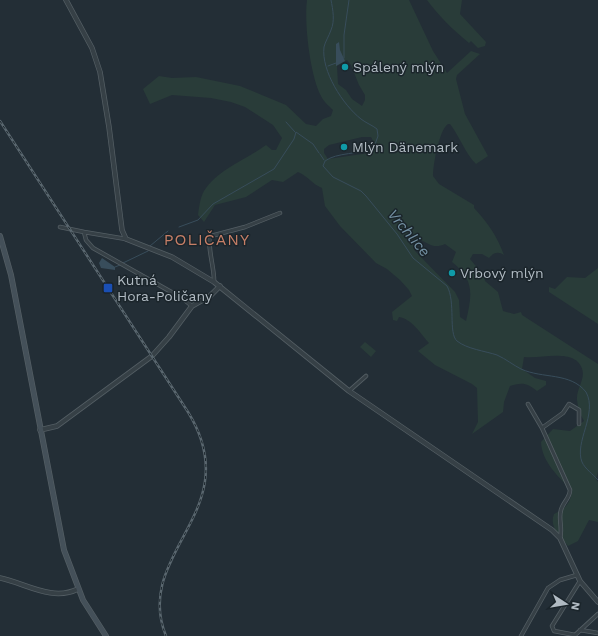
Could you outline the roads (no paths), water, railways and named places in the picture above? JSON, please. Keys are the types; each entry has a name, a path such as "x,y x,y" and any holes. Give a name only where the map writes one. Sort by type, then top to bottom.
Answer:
{"main road":[{"path":"0,236 10,271 63,544 78,590 90,613 106,636"}],"street":[{"path":"66,0 92,48 100,72 108,120 122,230 126,239"},
{"path":"214,282 214,268 209,247 211,236 245,227 280,213"},
{"path":"60,227 126,239 178,260 220,286 349,391 552,530 560,538 580,581 598,602"},
{"path":"84,232 86,240 93,248 188,302 192,306"},
{"path":"40,430 56,426 152,356 169,337 192,306 210,296 220,286"},
{"path":"349,391 366,376"},
{"path":"528,404 542,428 570,490 570,494 561,509 562,530 560,538"},
{"path":"542,428 563,413 569,404 579,410 579,424"},
{"path":"521,636 548,588 560,580 577,575"},
{"path":"0,578 51,594 63,594 78,590"},
{"path":"580,581 552,626 554,631 574,635 598,614"},
{"path":"580,630 598,633"}],"water":[{"path":"339,42 340,50 345,61 336,66 336,44"},
{"path":"102,258 115,267 115,270 101,268 99,263"}],"waterway":[{"name":"Vrchlice","path":"331,0 333,19 332,27 324,47 326,66 335,87 347,105 354,113 377,129 378,136 374,147 368,150 330,158 325,161 323,166 333,177 361,191 397,234 413,258 447,286 451,300 454,337 457,341 471,348 497,355 529,372 572,381 586,392 589,401 589,409 580,454 583,465 598,480"},
{"path":"344,58 344,35 349,0"},
{"path":"328,66 336,63"},
{"path":"286,122 295,132"},
{"path":"179,227 198,220 213,204 274,169 294,139 296,132 313,144 319,153"},
{"path":"320,154 324,160"},
{"path":"150,246 168,231"},
{"path":"123,263 148,251"},
{"path":"115,267 120,265"}],"railway":[{"path":"0,121 188,412 203,447 206,477 199,504 174,554 164,579 160,606 166,636"}],"place":[{"name":"Spálený mlýn","path":"345,67"},
{"name":"Mlýn Dänemark","path":"344,147"},
{"name":"Vrbový mlýn","path":"452,273"},
{"name":"Kutná Hora-Poličany","path":"108,288"}],"district":[{"name":"POLIČANY","path":"207,239"}]}
